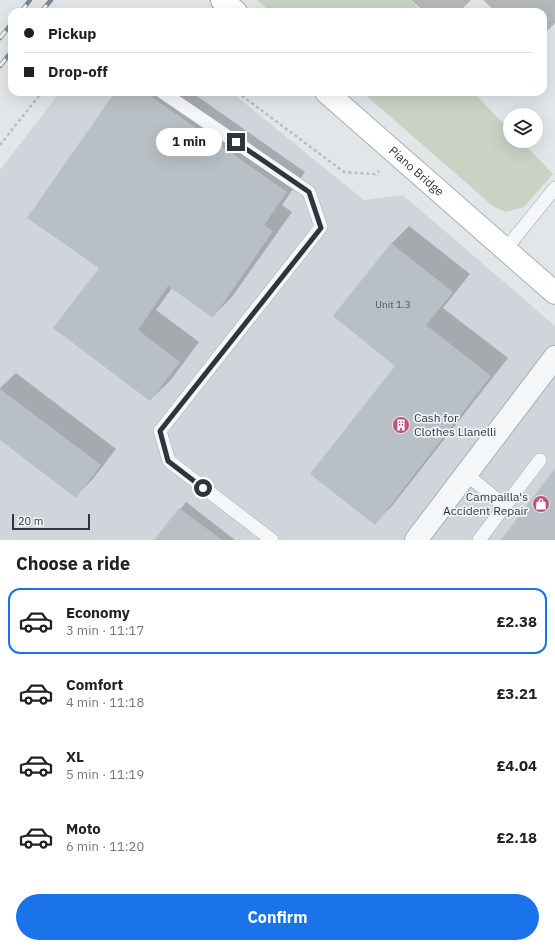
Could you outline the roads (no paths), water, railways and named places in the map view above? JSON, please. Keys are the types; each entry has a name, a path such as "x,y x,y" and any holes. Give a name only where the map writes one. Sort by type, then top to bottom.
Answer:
{"main road":[{"path":"222,0 231,8"},
{"name":"Piano Bridge","path":"331,96 555,293"}],"street":[{"path":"416,540 555,357"}],"lane":[{"path":"168,96 309,192 321,228 160,431 168,461 272,540"},
{"path":"505,250 555,188"},
{"path":"479,540 540,460"},
{"path":"466,474 505,506"}],"railway":[{"path":"24,8 30,0"},
{"path":"44,8 51,0"},
{"path":"0,38 8,28"},
{"path":"0,66 8,56"}],"place":[{"name":"Cash for Clothes Llanelli","path":"401,425"},
{"name":"Campailla's Accident Repair","path":"541,504"}]}
